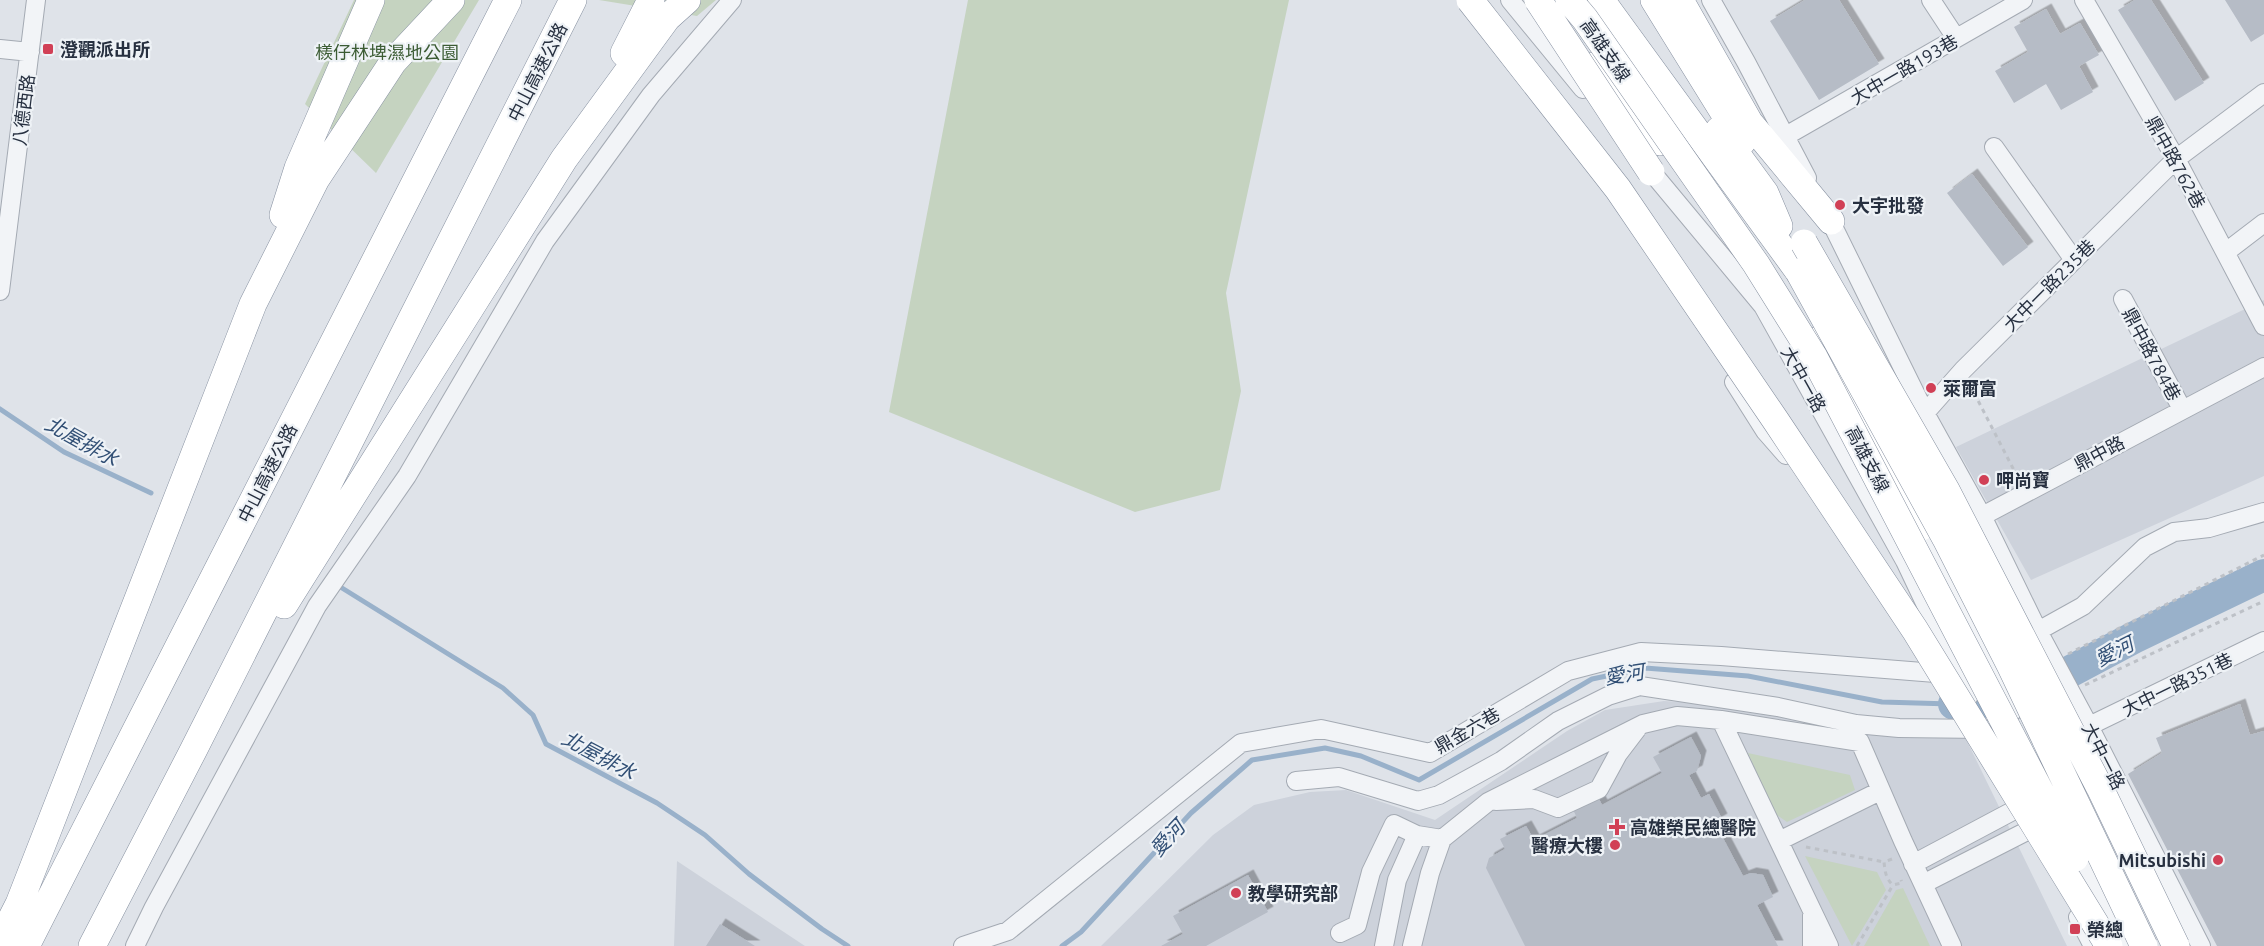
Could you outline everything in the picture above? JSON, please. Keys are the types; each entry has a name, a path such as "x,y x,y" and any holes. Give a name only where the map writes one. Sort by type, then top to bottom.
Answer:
{"highway":[{"path":"0,941 19,904 253,304 307,174 371,0"},
{"path":"307,174 393,62 451,0"},
{"name":"中山高速公路","path":"26,946 508,0"},
{"name":"中山高速公路","path":"92,946 193,752 573,0"},
{"path":"193,752 564,159 651,0"},
{"path":"564,159 667,18 687,0"},
{"path":"1470,0 1618,189 1776,421 1915,630 2109,946"},
{"path":"1528,0 1770,262 1844,384 1925,536"},
{"path":"1538,0 1651,172"},
{"name":"高雄支線","path":"1569,0 1585,19 1756,264 1814,357 2120,946"},
{"name":"高雄支線","path":"1601,0 1799,272 1946,539 2006,676 2053,721 2091,793 2149,945"},
{"path":"1624,0 1765,193 1799,272"},
{"path":"1654,0 1804,243 1946,490 2100,788 2176,946"},
{"path":"1680,0 1749,122 1831,221"}],"street":[{"name":"八德西路","path":"0,291 36,0"},
{"path":"135,946 317,606 406,476 545,241 651,95 732,0"},
{"path":"1462,0 1614,195 1765,430 1876,558 1958,673"},
{"name":"大中一路","path":"1510,0 1763,306 1905,561 2022,806 2093,946"},
{"name":"大中一路","path":"1711,0 1831,221 1925,413 1982,516 2038,631 2201,946"},
{"path":"1931,0 1956,39"},
{"name":"大中一路193巷","path":"1784,137 2023,0"},
{"name":"鼎中路762巷","path":"2085,0 2176,159 2264,326"},
{"path":"0,49 30,52"},
{"name":"大中一路235巷","path":"1925,413 1962,370 2176,159 2264,93"},
{"path":"1994,147 2074,260"},
{"path":"2226,252 2264,224"},
{"name":"鼎中路784巷","path":"2122,299 2182,409"},
{"name":"鼎中路","path":"1905,561 1925,536 1982,516 2264,367"},
{"path":"2038,631 2083,606 2145,547 2174,532 2209,528 2264,512"},
{"path":"1925,536 2006,676 2013,711 2059,811 2126,946"},
{"name":"大中一路351巷","path":"2089,726 2264,642"},
{"name":"鼎金六巷","path":"963,946 1008,932 1241,743 1321,729 1430,753 1568,671 1641,652 1958,673"},
{"path":"1296,781 1339,777 1418,801 1439,795 1501,761 1558,721 1608,696 1640,686 1778,707 1856,724 1899,728 1985,728"},
{"path":"1417,835 1397,880 1384,946 1412,946 1430,873 1442,839 1488,802 1640,725 1677,716 1722,720 1860,742 1880,791 1952,946"},
{"path":"1722,720 1829,946"},
{"path":"1488,802 1534,798 1558,808 1599,789 1618,753 1640,725"},
{"path":"1779,841 1880,791"},
{"path":"1913,864 2022,806 2041,804 2059,811 2093,854 2149,945"},
{"path":"1340,933 1357,925 1371,872 1394,824 1417,835 1442,839"},
{"path":"1923,884 2033,828"},
{"name":"大中一路","path":"2148,842 2149,945"},
{"path":"1812,910 1812,946"}],"path":[{"path":"1962,370 2025,493"},
{"path":"2054,661 2264,555"},
{"path":"2070,692 2264,601"},
{"path":"1798,845 1884,862 1891,860 1894,867"},
{"path":"1884,862 1885,874 1893,885"},
{"path":"1857,946 1893,885 1902,883 1898,875"}],"shaded area":[{"path":"2264,300 2264,476 2031,580 1956,447"},
{"name":"高雄榮民總醫院","path":"1664,701 1715,704 1963,733 2067,946 1101,946 1213,835 1254,805 1310,792 1346,790 1435,820 1567,731 1605,710"},
{"path":"677,861 805,946 674,946"}],"green space":[{"name":"檨仔林埤濕地公園","path":"354,0 479,0 376,173 305,104"},
{"path":"599,0 716,0 697,16"},
{"path":"968,0 1289,0 1226,293 1241,391 1220,490 1135,512 889,412"},
{"path":"1748,753 1850,775 1855,790 1787,822 1774,813"},
{"path":"1805,856 1877,872 1886,890 1852,946"},
{"path":"1903,888 1930,946 1864,946 1896,890"}],"building":[{"path":"1805,0 1839,0 1879,64 1819,100 1770,21"},
{"path":"2135,0 2151,0 2204,83 2175,101 2118,10"},
{"path":"2225,0 2264,0 2264,34 2251,42"},
{"path":"2046,9 2060,34 2080,23 2099,55 2079,66 2093,92 2061,110 2046,84 2014,103 1995,71 2028,52 2014,27"},
{"path":"1972,174 2028,247 2003,266 1947,193"},
{"name":"Mitsubishi","path":"2240,704 2250,735 2264,731 2264,946 2217,946 2128,774 2162,753 2156,738"},
{"name":"醫療大樓","path":"1691,737 1701,756 1697,771 1689,775 1701,798 1709,794 1722,819 1715,823 1743,876 1751,873 1763,875 1773,897 1757,905 1778,946 1525,946 1486,868 1489,858 1505,849 1500,839 1526,826 1534,840 1577,818 1568,799 1593,787 1602,805 1662,773 1653,757"},
{"name":"教學研究部","path":"1248,875 1268,912 1206,946 1161,946 1183,934 1173,916"},
{"path":"720,924 755,946 706,946"}],"waterway":[{"name":"北屋排水","path":"0,409 64,452 151,493"},
{"name":"愛河","path":"1954,704 1998,701 2039,688 2133,638 2264,575"},
{"name":"北屋排水","path":"342,588 503,688 533,715 546,744 657,803 705,835 749,874 848,946"},
{"name":"愛河","path":"1062,946 1081,932 1191,813 1252,760 1325,748 1361,756 1419,780 1592,679 1645,668 1748,676 1882,702 1951,704"}],"place":[{"name":"澄觀派出所","path":"48,49"},
{"name":"大宇批發","path":"1840,205"},
{"name":"萊爾富","path":"1931,388"},
{"name":"呷尚寶","path":"1984,480"},
{"name":"高雄榮民總醫院","path":"1617,827"},
{"name":"醫療大樓","path":"1615,845"},
{"name":"Mitsubishi","path":"2218,860"},
{"name":"教學研究部","path":"1236,893"},
{"name":"榮總","path":"2075,929"}]}
